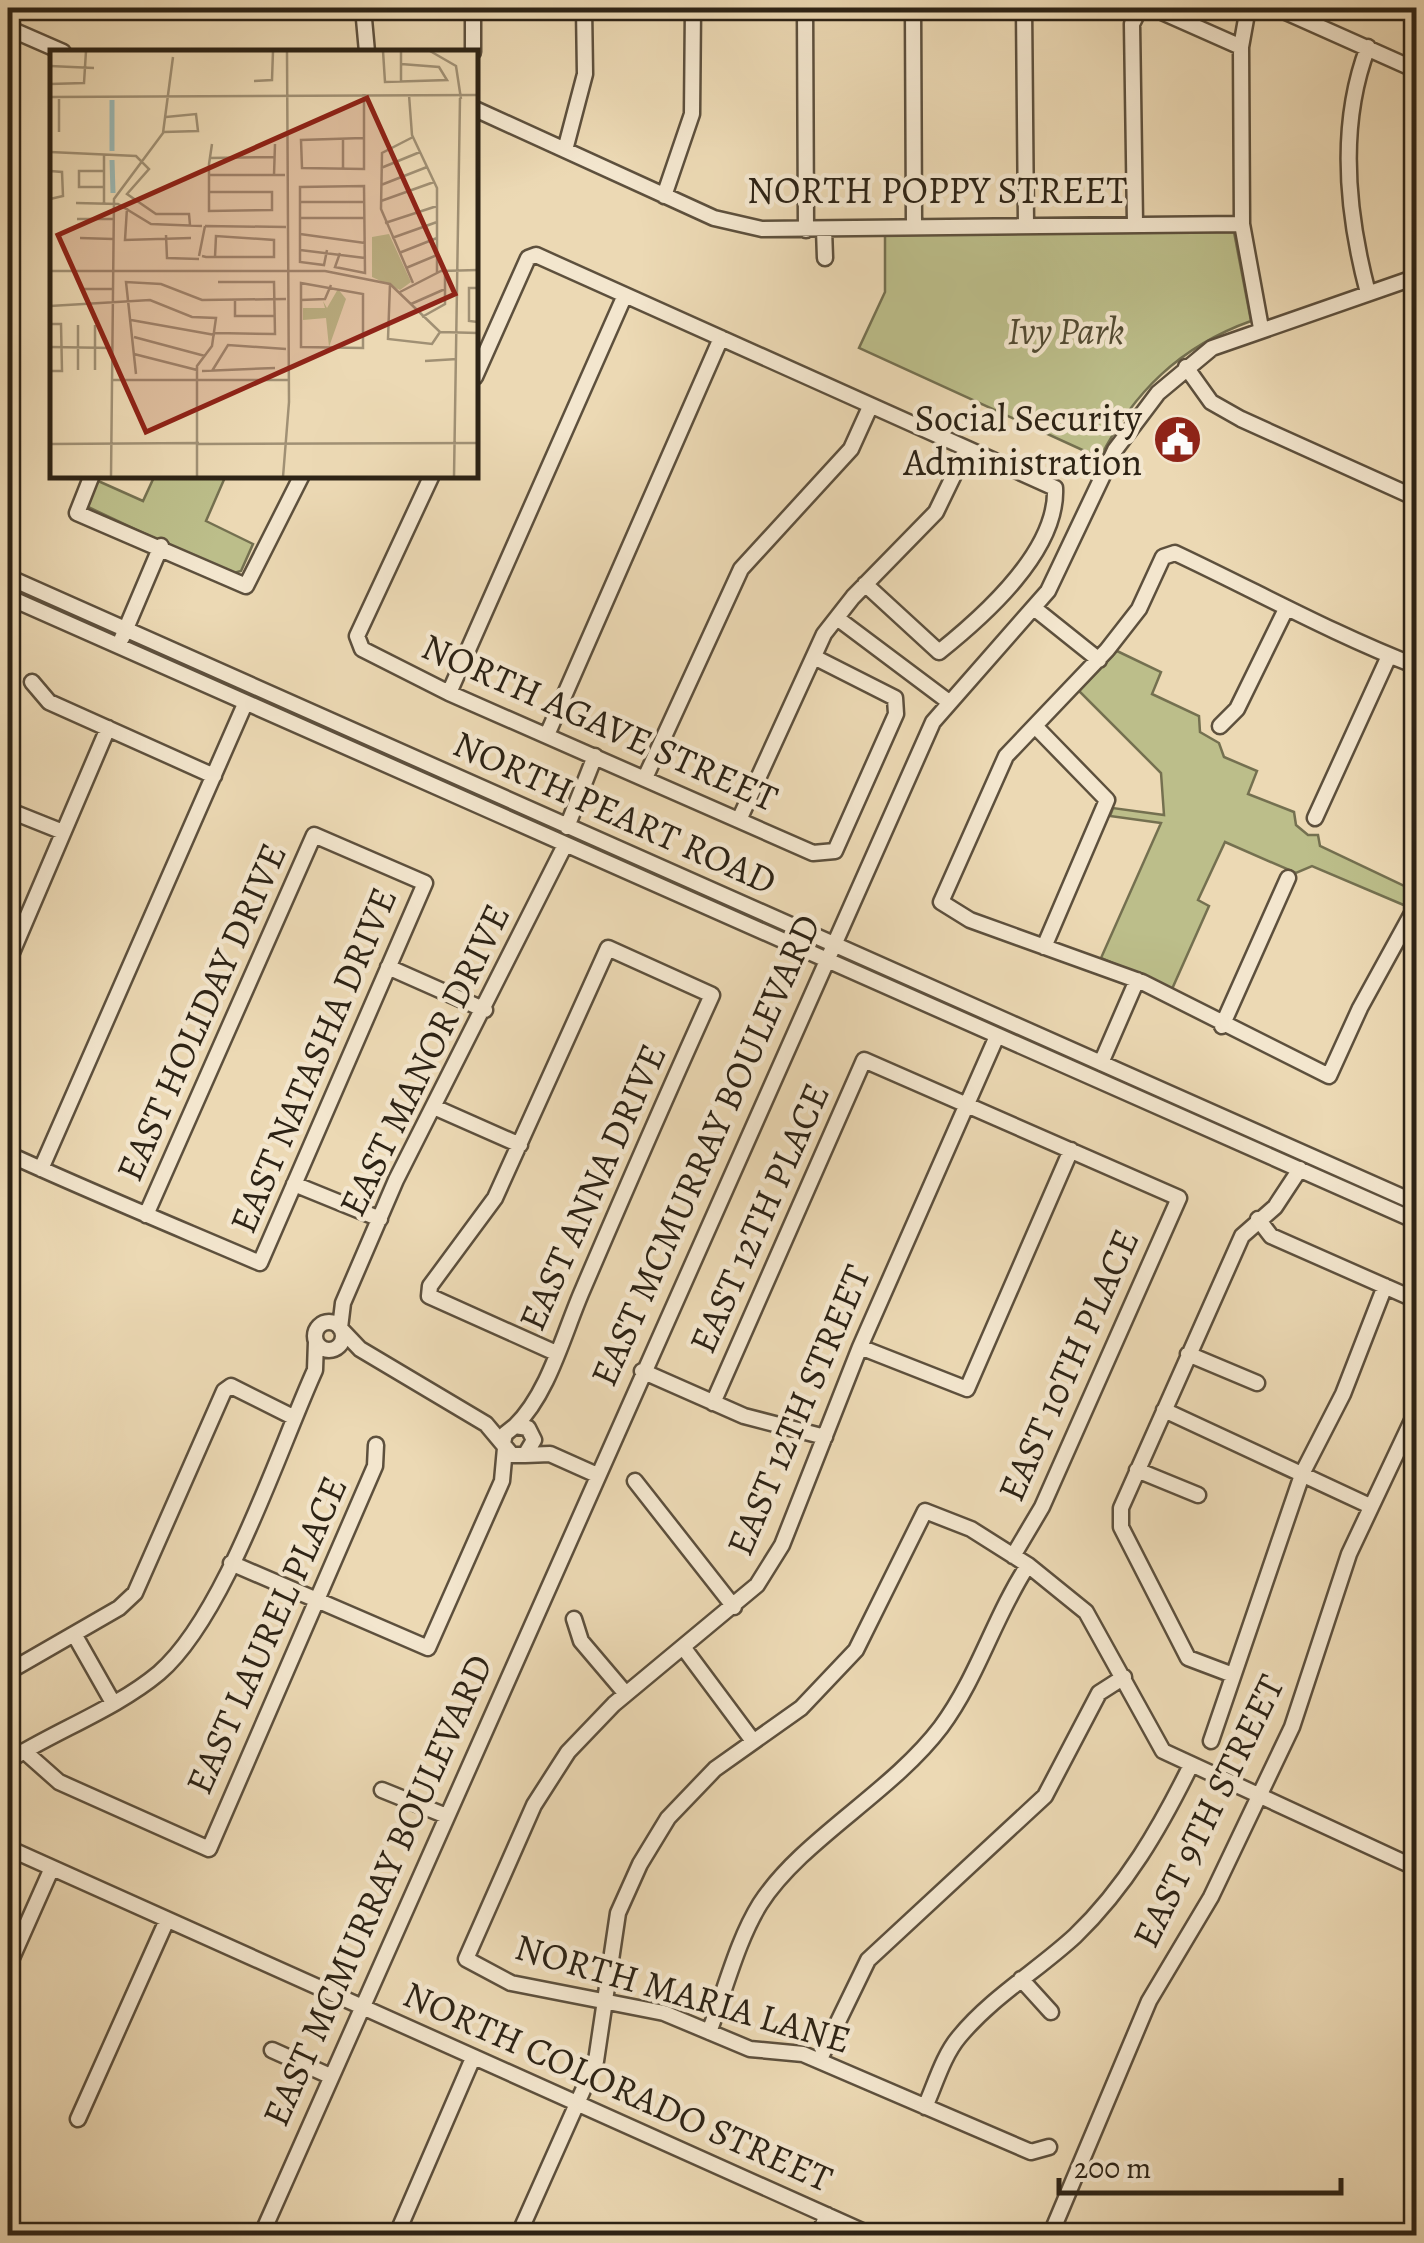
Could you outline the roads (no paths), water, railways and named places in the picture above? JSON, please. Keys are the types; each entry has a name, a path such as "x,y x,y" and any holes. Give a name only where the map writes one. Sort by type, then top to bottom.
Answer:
{"street":[{"path":"363,8 365,50"},
{"path":"473,8 473,50"},
{"path":"564,150 586,74 584,8"},
{"path":"664,196 692,114 694,8"},
{"path":"805,8 806,230"},
{"path":"914,8 914,225"},
{"path":"1024,8 1026,225"},
{"path":"1135,223 1132,24 1140,8"},
{"path":"1153,8 1241,47"},
{"path":"1248,8 1241,47 1242,224 1261,328"},
{"path":"1277,8 1416,70"},
{"path":"8,28 58,50"},
{"path":"1368,47 1354,82 1350,114 1352,235 1368,292"},
{"name":"NORTH POPPY STREET","path":"478,111 714,218 762,229 1242,224"},
{"path":"824,229 825,258"},
{"path":"478,370 528,258 536,255 1055,488 1055,502 1025,566 986,612 940,652 865,584"},
{"name":"EAST MCMURRAY BOULEVARD","path":"260,2236 909,768 948,702 1034,608 1073,544 1115,450 1158,393 1212,348 1261,328 1416,278"},
{"path":"449,692 626,295"},
{"path":"547,734 720,338"},
{"path":"1186,367 1211,402 1226,411 1416,498"},
{"path":"644,778 741,569 851,449 870,406"},
{"path":"738,820 814,656 837,618 936,512 966,450"},
{"path":"91,478 76,513 161,546 246,586 300,478"},
{"name":"NORTH AGAVE STREET","path":"431,478 357,636 362,649 449,692 814,853 834,851 896,714 895,698 814,656"},
{"path":"118,647 161,546"},
{"path":"1416,666 1286,609 1175,552 1163,557 1139,609 1099,660 1006,756 942,902 970,920 1137,980 1222,1026 1330,1076 1360,1008 1416,906"},
{"name":"NORTH PEART ROAD","path":"8,577 1416,1203"},
{"name":"NORTH PEART ROAD","path":"8,597 1416,1221"},
{"path":"1034,608 1099,660"},
{"path":"1220,726 1237,709 1286,609"},
{"path":"837,618 948,702"},
{"path":"1315,818 1389,656"},
{"path":"32,682 48,702 214,776"},
{"path":"41,1169 245,704"},
{"path":"1035,726 1107,800 1044,947"},
{"path":"8,960 108,728"},
{"path":"567,827 595,756"},
{"path":"8,810 63,832"},
{"name":"EAST HOLIDAY DRIVE","path":"146,1215 314,835 425,883"},
{"name":"EAST MANOR DRIVE","path":"341,1329 343,1303 380,1219 565,845"},
{"path":"1222,1026 1288,878"},
{"name":"EAST NATASHA DRIVE","path":"146,1215 260,1263 425,883"},
{"name":"EAST ANNA DRIVE","path":"504,1446 513,1426 532,1406 712,994 608,948 520,1145"},
{"path":"388,967 485,1010"},
{"path":"1101,1063 1137,980"},
{"name":"EAST 12TH STREET","path":"466,1959 534,1805 568,1752 626,1694 758,1586 782,1545 860,1346 997,1036"},
{"name":"EAST 12TH PLACE","path":"713,1403 864,1060 967,1105"},
{"path":"860,1346 967,1389 1071,1150 967,1105"},
{"path":"434,1107 520,1145 495,1198 430,1286 429,1296 556,1353"},
{"name":"EAST 10TH PLACE","path":"1012,1556 1042,1507 1179,1198 1071,1150"},
{"path":"8,1154 146,1215"},
{"path":"1234,1676 1188,1658 1121,1526 1120,1508 1242,1236 1275,1207 1300,1170"},
{"path":"294,1184 380,1219"},
{"path":"1258,1218 1272,1236 1416,1300"},
{"path":"1210,1742 1302,1476 1343,1394 1385,1286"},
{"name":"EAST MANOR DRIVE","path":"322,1324 343,1303"},
{"path":"315,1370 316,1330 322,1324 341,1329 360,1350 486,1424 504,1446 523,1455 550,1454"},
{"path":"8,1762 155,1676 184,1649 209,1611 315,1370 341,1343 341,1329"},
{"path":"316,1342 333,1349 360,1350"},
{"path":"1188,1354 1257,1383"},
{"path":"642,1372 713,1403 825,1437"},
{"path":"8,1672 119,1608 135,1593 224,1391 230,1386 293,1417"},
{"name":"EAST ANNA DRIVE","path":"532,1406 532,1434"},
{"path":"1164,1410 1370,1506"},
{"name":"EAST 9TH STREET","path":"1050,2236 1149,2001 1211,1897 1292,1727 1370,1506 1416,1412"},
{"path":"486,1424 513,1426 532,1434 550,1454 597,1475"},
{"path":"230,1563 428,1648 502,1481 533,1444 532,1434"},
{"name":"EAST LAUREL PLACE","path":"24,1751 59,1782 209,1849 376,1466 376,1445"},
{"path":"502,1481 504,1446"},
{"path":"1138,1470 1198,1495"},
{"path":"634,1481 734,1607"},
{"path":"518,2236 596,2061 618,1914 640,1864 668,1818 715,1770 801,1708 856,1650 924,1511 970,1529 1028,1566 1086,1612 1163,1751 1416,1868"},
{"path":"709,2032 759,1906 781,1878 900,1773 938,1730 970,1684 1028,1566"},
{"path":"574,1619 580,1641 626,1694"},
{"path":"74,1634 112,1701"},
{"path":"683,1647 753,1741"},
{"path":"819,2060 868,1960 1045,1796 1099,1692 1124,1677"},
{"path":"925,2106 956,2040 1074,1936 1126,1880 1165,1817 1191,1764"},
{"path":"382,1790 444,1815"},
{"name":"NORTH COLORADO STREET","path":"8,1848 873,2236"},
{"path":"8,1967 51,1870"},
{"path":"78,2119 168,1920"},
{"name":"NORTH MARIA LANE","path":"466,1959 511,1982 664,2013 750,2049 803,2054 1031,2152 1049,2147"},
{"path":"1021,1979 1052,2012"},
{"path":"272,2050 330,2076"},
{"path":"396,2236 473,2058"},
{"path":"818,2236 828,2215"}],"place":[{"name":"Social Security Administration","path":"1177,440"}],"park label":[{"name":"Ivy Park","path":"1066,331"}]}
